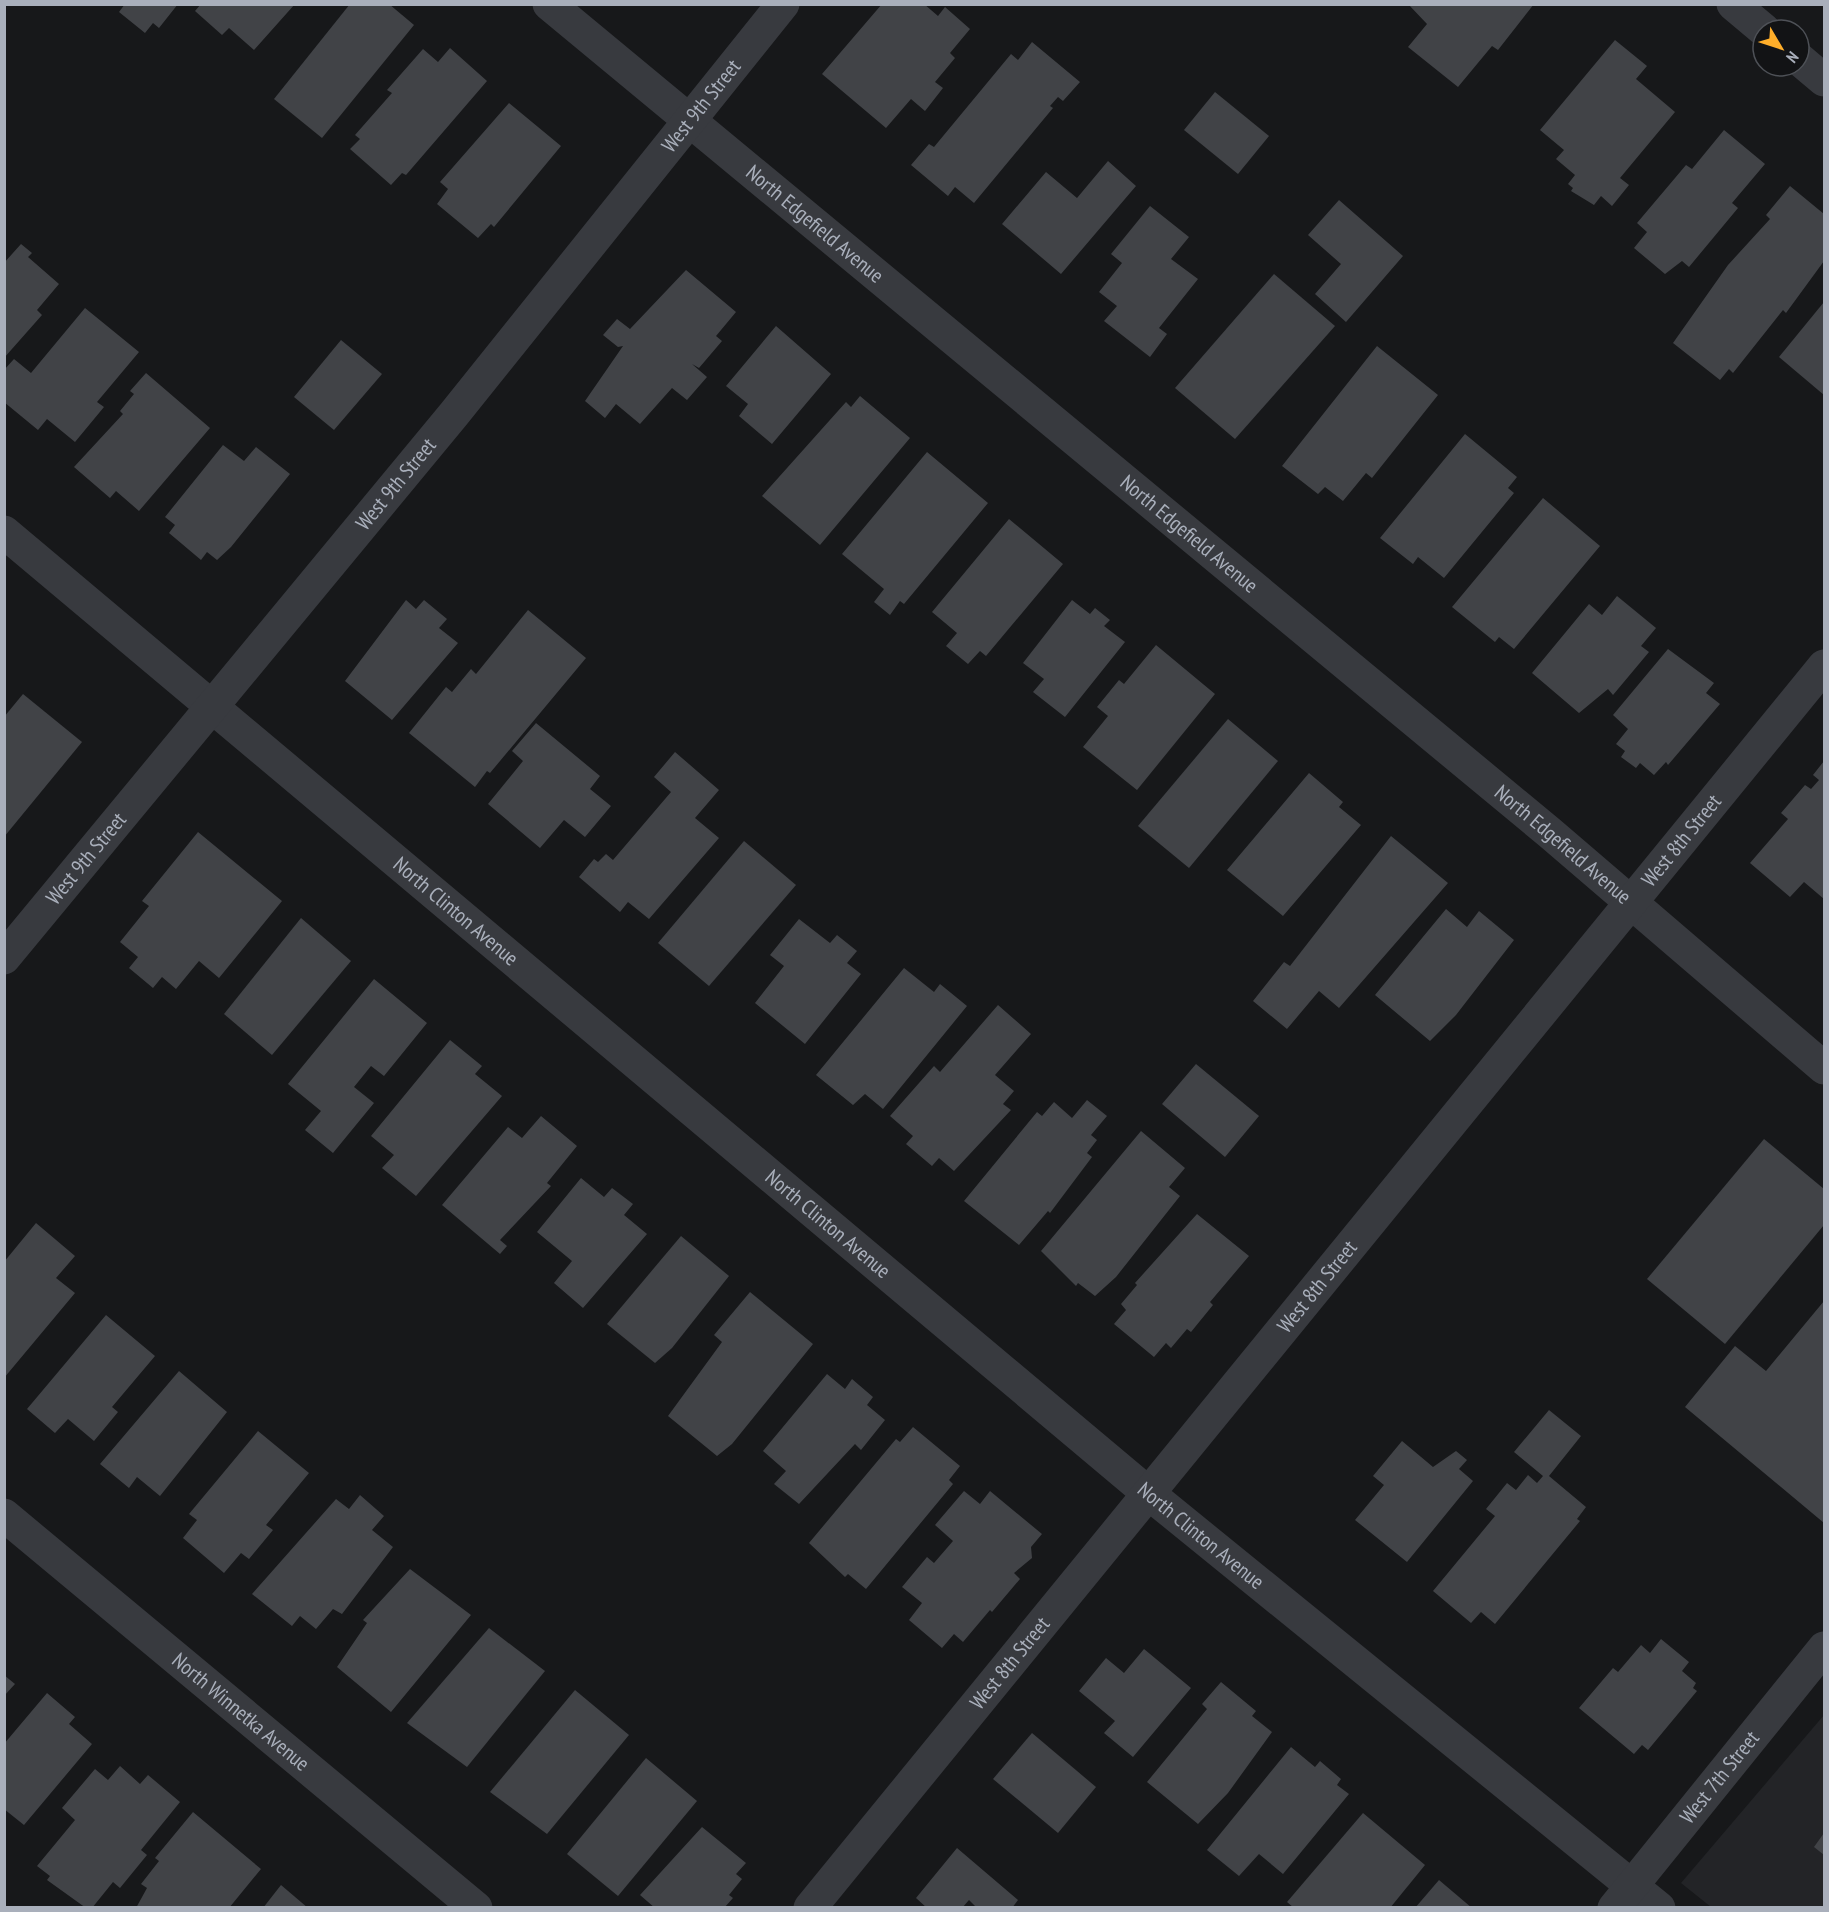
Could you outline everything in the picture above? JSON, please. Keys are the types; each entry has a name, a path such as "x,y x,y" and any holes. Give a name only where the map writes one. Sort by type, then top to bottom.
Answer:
{"street":[{"name":"North Edgefield Avenue","path":"549,4 1541,825 1824,1068"},
{"name":"West 9th Street","path":"4,958 214,707 783,4"},
{"path":"1733,4 1751,19"},
{"path":"1811,69 1824,80"},
{"name":"North Clinton Avenue","path":"4,532 1148,1493 1623,1896 1659,1908"},
{"name":"West 8th Street","path":"810,1908 1824,666"},
{"name":"North Winnetka Avenue","path":"4,1515 476,1908"},
{"name":"West 7th Street","path":"1623,1896 1824,1648"}],"shaded area":[{"path":"1824,1715 1824,1907 1711,1907 1681,1883"}],"building":[{"path":"125,4 178,4 159,28 153,23 145,33 119,12"},
{"path":"201,4 295,4 254,50 229,28 222,35 195,11"},
{"path":"350,4 389,4 414,25 322,138 274,99"},
{"path":"882,4 924,4 938,16 945,7 970,29 950,53 955,58 935,82 943,88 925,111 911,99 886,128 822,74"},
{"path":"1408,4 1534,4 1498,50 1492,46 1458,87 1408,47 1427,24"},
{"path":"1615,40 1647,66 1636,79 1675,112 1620,178 1629,185 1612,206 1601,196 1594,205 1571,191 1573,188 1568,184 1575,175 1556,159 1564,150 1540,130"},
{"path":"1032,42 1080,82 1063,101 1058,97 1050,106 1053,108 974,203 955,187 948,196 911,165 929,144 934,147 1011,54 1018,60"},
{"path":"450,48 487,81 406,175 402,173 391,185 350,149 360,139 355,135 392,93 387,90 423,49 438,62"},
{"path":"1215,92 1269,136 1238,174 1184,130"},
{"path":"509,103 561,146 494,227 491,224 478,238 437,204 448,189 440,182"},
{"path":"1724,130 1765,164 1732,203 1738,208 1689,267 1682,261 1665,274 1634,248 1647,232 1637,223 1686,165 1692,169"},
{"path":"1108,161 1136,186 1061,274 1002,224 1046,172 1077,198"},
{"path":"1790,186 1824,214 1824,261 1786,313 1783,310 1733,373 1729,369 1720,380 1673,343 1728,265 1770,219 1766,215"},
{"path":"1339,200 1403,256 1346,322 1315,294 1341,264 1308,235"},
{"path":"1150,206 1189,237 1171,259 1198,279 1159,328 1167,334 1150,357 1104,321 1117,306 1099,292 1122,263 1111,254"},
{"path":"21,244 32,253 28,257 59,284 37,310 42,315 4,358 4,263"},
{"path":"686,270 736,312 716,336 722,341 699,368 692,364 707,377 687,400 672,388 640,424 616,404 605,418 585,401 623,346 618,347 603,335 617,319 630,329"},
{"path":"1274,274 1335,326 1235,439 1175,388"},
{"path":"1824,302 1824,395 1779,357"},
{"path":"85,308 139,352 97,402 104,407 75,442 47,419 38,430 4,402 4,370 14,359 31,373"},
{"path":"776,326 831,374 772,444 739,416 748,404 726,386"},
{"path":"341,340 382,374 334,430 294,397"},
{"path":"1377,346 1438,395 1372,478 1366,473 1343,501 1325,487 1318,494 1282,466"},
{"path":"146,373 210,428 139,511 116,491 110,498 74,467 123,414 120,411 134,394 130,391"},
{"path":"860,396 910,438 820,545 762,496 846,402 851,407"},
{"path":"1465,434 1517,477 1508,488 1514,493 1444,578 1418,557 1413,564 1380,538"},
{"path":"223,445 244,461 256,447 290,474 231,547 217,560 207,552 201,560 169,533 175,525 165,517"},
{"path":"927,452 988,503 904,604 900,601 890,615 874,602 884,589 842,554"},
{"path":"1543,498 1600,546 1514,649 1499,637 1495,642 1452,607"},
{"path":"1009,519 1063,564 986,656 980,651 968,664 946,646 957,633 932,612"},
{"path":"1617,596 1656,628 1641,646 1649,652 1613,695 1608,689 1579,713 1532,673 1589,604 1602,615"},
{"path":"406,600 416,609 424,600 447,619 439,628 458,643 392,720 345,681"},
{"path":"1072,600 1090,614 1095,608 1110,620 1104,626 1125,642 1065,717 1033,692 1044,679 1023,663"},
{"path":"528,610 586,658 490,773 487,771 475,787 409,733 446,687 452,692 471,669 476,674"},
{"path":"1156,645 1215,694 1137,790 1083,747 1108,716 1097,707 1119,680 1124,684"},
{"path":"1668,649 1714,683 1706,693 1720,704 1668,765 1666,762 1654,775 1640,763 1636,768 1621,757 1625,751 1616,744 1628,729 1613,715"},
{"path":"23,694 82,742 4,837 4,717"},
{"path":"1228,719 1278,761 1189,868 1138,826"},
{"path":"536,723 600,776 590,789 611,806 585,837 564,820 540,848 488,804 523,761 512,751"},
{"path":"675,752 719,790 695,818 719,838 649,919 628,902 620,912 579,877 594,859 598,862 606,854 613,860 671,792 654,777"},
{"path":"1824,761 1824,899 1804,882 1790,897 1750,863 1788,819 1781,813 1805,785 1811,789 1819,780 1813,775"},
{"path":"1309,773 1343,802 1339,807 1361,825 1283,916 1227,870"},
{"path":"198,832 282,901 219,978 199,961 176,989 162,977 153,988 129,968 138,957 120,942 149,906 142,901"},
{"path":"1391,836 1448,883 1339,1008 1319,991 1287,1029 1253,1001 1284,962 1290,966"},
{"path":"744,841 796,885 709,986 658,943"},
{"path":"1446,909 1467,927 1479,911 1514,940 1456,1015 1430,1041 1375,995"},
{"path":"301,918 351,961 272,1055 224,1014"},
{"path":"799,919 830,943 837,935 857,951 847,963 861,974 805,1044 755,1003 784,966 770,955"},
{"path":"904,968 934,992 940,984 967,1006 883,1109 865,1094 853,1105 816,1075"},
{"path":"374,979 427,1023 384,1076 371,1066 354,1087 374,1103 333,1153 305,1130 321,1111 288,1084"},
{"path":"998,1005 1031,1034 995,1075 1014,1091 1003,1104 1011,1110 954,1171 939,1158 932,1166 906,1144 913,1136 890,1116 934,1066 940,1072"},
{"path":"450,1040 482,1066 475,1074 502,1096 416,1196 382,1168 394,1155 371,1136"},
{"path":"1196,1064 1259,1116 1225,1157 1162,1104"},
{"path":"1087,1100 1107,1116 1091,1135 1097,1140 1087,1153 1092,1157 1050,1213 1048,1211 1019,1245 964,1201 1037,1112 1042,1116 1054,1102 1072,1118"},
{"path":"541,1116 577,1146 547,1183 551,1186 500,1240 507,1246 500,1254 442,1205 508,1127 522,1138"},
{"path":"1141,1131 1185,1168 1169,1187 1180,1196 1116,1277 1095,1296 1078,1283 1076,1286 1041,1251"},
{"path":"1764,1139 1824,1189 1824,1225 1725,1344 1647,1279"},
{"path":"581,1178 604,1197 612,1188 633,1204 624,1215 647,1234 583,1308 554,1283 572,1261 537,1232"},
{"path":"1197,1214 1249,1256 1210,1302 1213,1305 1191,1332 1187,1329 1171,1348 1166,1343 1154,1357 1114,1324 1126,1310 1121,1304 1137,1285 1135,1283"},
{"path":"36,1223 75,1256 56,1278 75,1293 4,1378 4,1262"},
{"path":"681,1236 729,1276 672,1348 655,1363 607,1324"},
{"path":"750,1292 813,1344 732,1444 717,1456 668,1416 722,1342 714,1335"},
{"path":"1824,1301 1824,1523 1685,1407 1735,1346 1766,1371"},
{"path":"106,1315 155,1356 112,1407 118,1412 94,1441 68,1419 55,1433 27,1409"},
{"path":"179,1371 227,1412 160,1496 137,1477 129,1488 100,1464"},
{"path":"827,1374 845,1389 852,1379 873,1397 867,1405 885,1420 861,1450 855,1444 799,1504 774,1484 786,1471 763,1451"},
{"path":"1549,1410 1581,1436 1549,1476 1586,1507 1577,1519 1580,1521 1495,1624 1481,1612 1471,1623 1433,1591 1495,1516 1486,1509 1507,1483 1516,1490 1528,1475 1537,1483 1543,1476 1514,1452"},
{"path":"913,1427 960,1466 949,1480 953,1484 866,1589 848,1574 845,1577 809,1543 896,1439 900,1442"},
{"path":"258,1431 309,1473 266,1525 273,1530 249,1559 241,1553 224,1573 183,1538 197,1520 189,1514"},
{"path":"1402,1441 1433,1467 1456,1451 1467,1460 1459,1469 1473,1481 1407,1562 1355,1520 1384,1485 1373,1476"},
{"path":"964,1491 980,1504 990,1491 1042,1534 1031,1547 1032,1558 1014,1573 1020,1579 992,1612 990,1610 963,1642 954,1634 942,1648 909,1620 922,1603 902,1587 927,1557 934,1563 953,1541 935,1525"},
{"path":"360,1495 384,1516 372,1530 393,1547 342,1614 333,1609 316,1629 300,1616 292,1626 252,1594 336,1499 349,1509"},
{"path":"410,1569 471,1615 391,1712 337,1667 367,1623 363,1620"},
{"path":"489,1628 545,1671 467,1767 407,1723"},
{"path":"1661,1639 1689,1662 1682,1671 1696,1683 1693,1688 1697,1691 1648,1750 1642,1745 1634,1754 1579,1708 1613,1668 1618,1672 1641,1645 1650,1653"},
{"path":"1144,1649 1191,1688 1133,1757 1104,1733 1115,1721 1079,1691 1106,1658 1124,1673"},
{"path":"4,1675 15,1684 4,1696"},
{"path":"1221,1682 1256,1711 1252,1716 1272,1732 1228,1793 1198,1824 1147,1782 1207,1709 1202,1704"},
{"path":"575,1690 629,1735 547,1834 490,1792"},
{"path":"47,1693 75,1717 69,1724 92,1744 24,1825 4,1809 4,1744"},
{"path":"1032,1733 1096,1787 1058,1833 993,1779"},
{"path":"1291,1747 1315,1767 1320,1761 1341,1779 1337,1785 1349,1794 1283,1874 1259,1854 1239,1876 1207,1850"},
{"path":"646,1758 697,1801 618,1896 567,1854"},
{"path":"120,1766 140,1784 148,1775 180,1802 141,1850 147,1855 120,1888 113,1882 92,1908 86,1908 47,1880 50,1876 37,1866 75,1820 62,1808 95,1769 108,1780"},
{"path":"193,1812 261,1869 229,1908 136,1908 147,1888 141,1884 159,1861 155,1858"},
{"path":"1363,1813 1425,1865 1390,1908 1294,1908 1287,1902"},
{"path":"702,1827 746,1863 736,1874 742,1879 729,1895 733,1898 724,1908 655,1908 640,1895"},
{"path":"1824,1833 1824,1855 1814,1847"},
{"path":"957,1848 1018,1900 1012,1908 977,1908 969,1900 962,1908 927,1908 916,1898"},
{"path":"1439,1880 1472,1908 1415,1908"},
{"path":"281,1885 308,1908 263,1908"}]}
